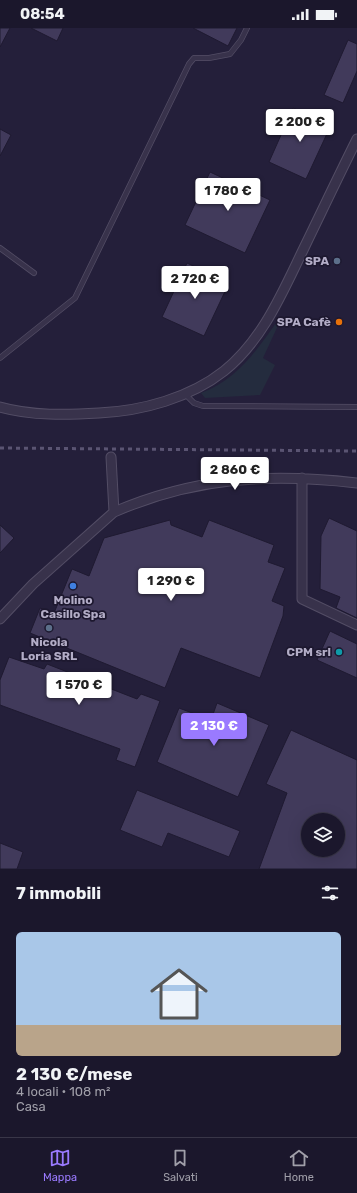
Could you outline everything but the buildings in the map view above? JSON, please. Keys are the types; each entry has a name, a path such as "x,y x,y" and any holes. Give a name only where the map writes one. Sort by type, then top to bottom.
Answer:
{"street":[{"path":"0,407 34,413 73,415 108,413 136,409 184,393 224,371 241,355 274,310 357,139"},
{"path":"111,457 114,512"},
{"path":"0,619 33,584 114,512 152,497 204,484 254,478 302,478 357,483"},
{"path":"302,478 302,599 357,625"}],"lane":[{"path":"0,358 75,298 194,58 209,58 230,54 241,40 247,28"},
{"path":"0,248 34,273"},
{"path":"184,393 194,403 203,406 357,407"}],"shaded area":[{"path":"281,319 263,358 275,365 260,395 205,398 201,393 214,387 236,372 254,353 278,320"}],"railway":[{"path":"0,448 357,451"}],"place":[{"name":"SPA","path":"337,261"},
{"name":"SPA Cafè","path":"339,322"},
{"name":"Molino Casillo Spa","path":"73,586"},
{"name":"Nicola Loria SRL","path":"49,628"},
{"name":"CPM srl","path":"339,652"}]}
